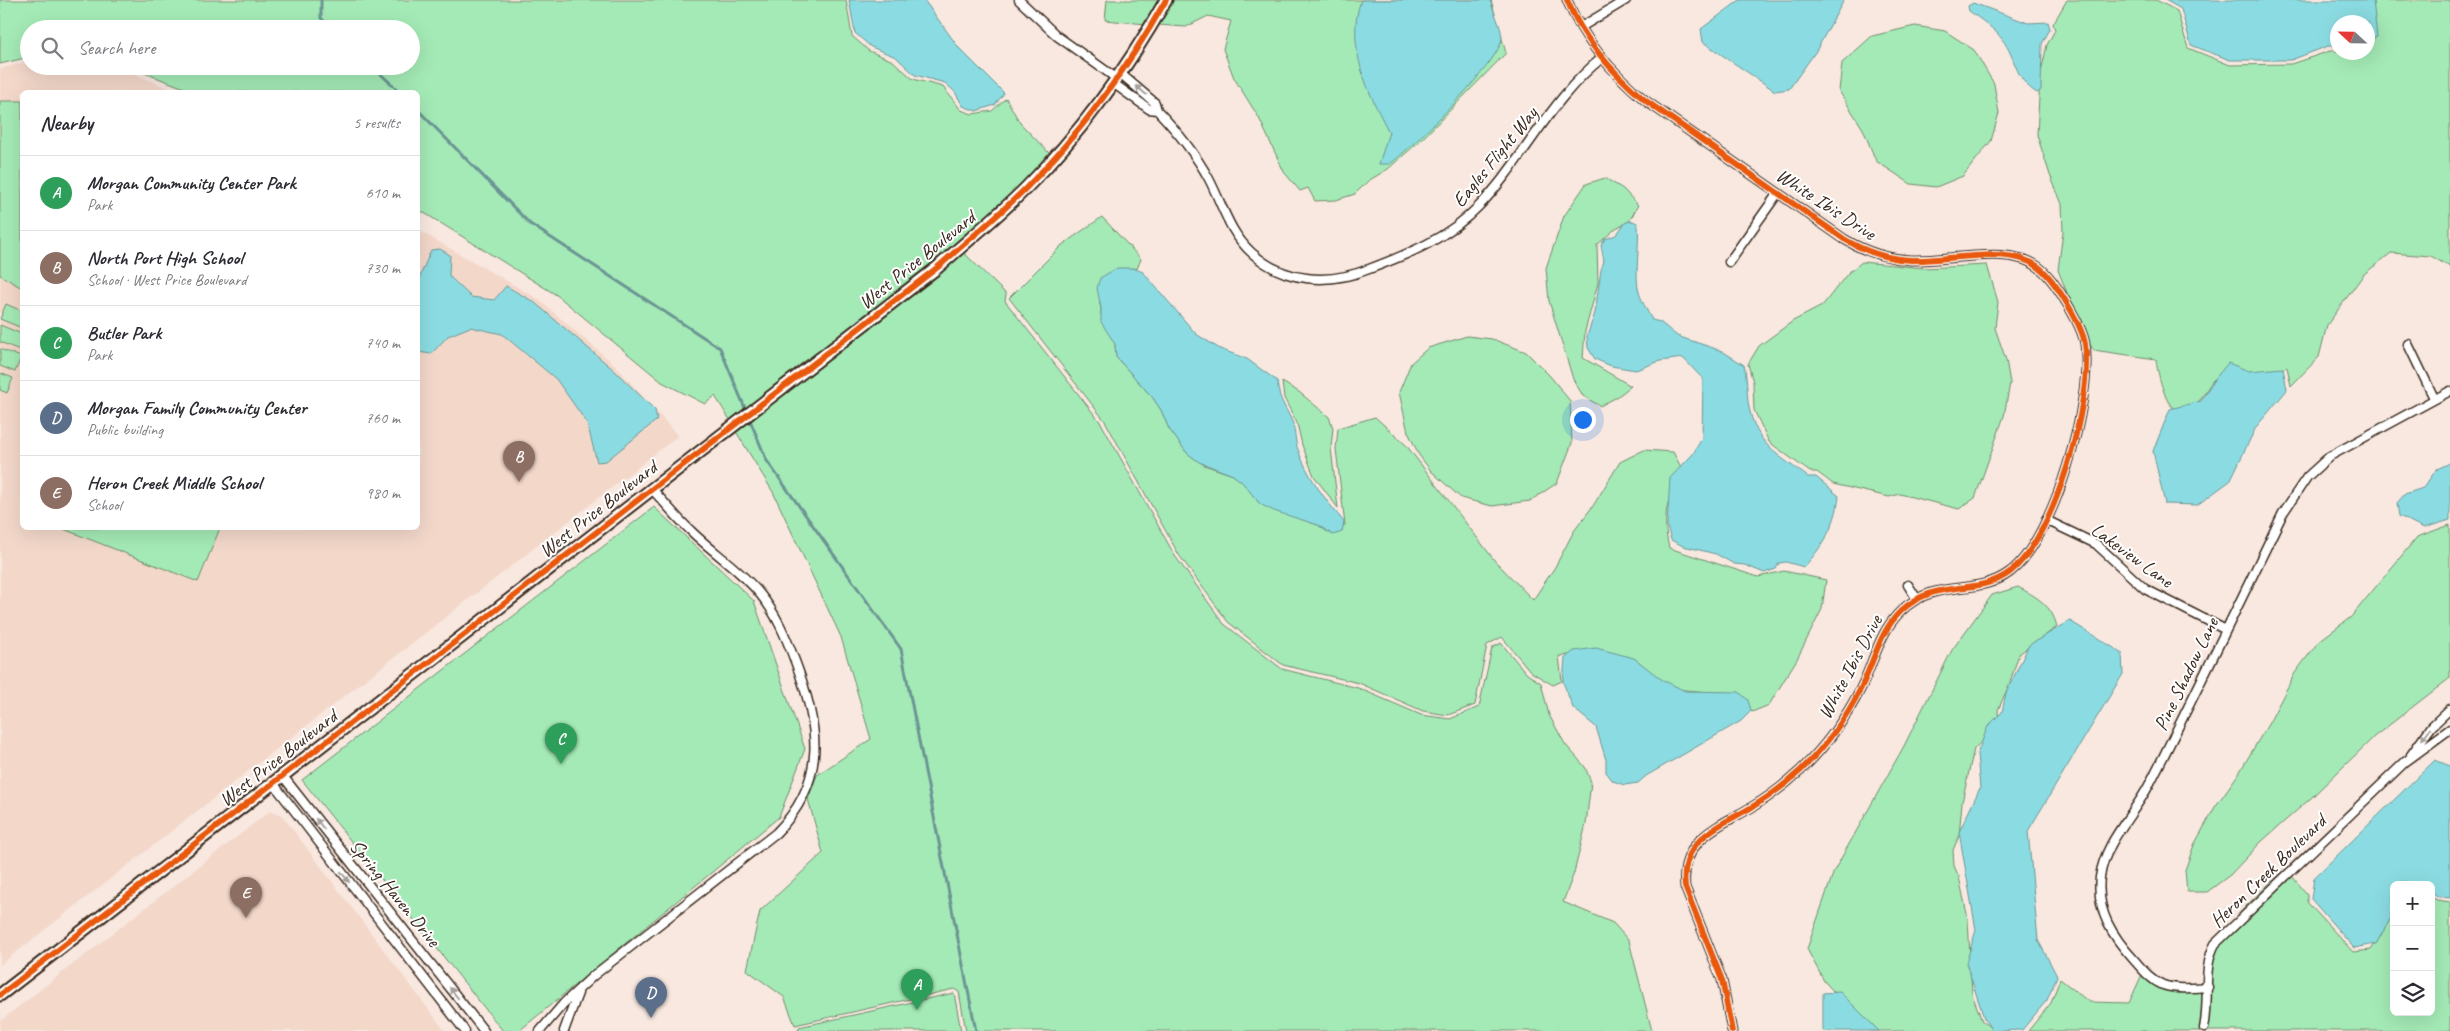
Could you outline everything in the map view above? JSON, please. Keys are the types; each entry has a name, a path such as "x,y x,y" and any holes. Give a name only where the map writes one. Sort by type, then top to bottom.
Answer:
{"street":[{"path":"1019,0 1057,36 1116,78"},
{"name":"West Price Boulevard","path":"0,995 938,266 1026,188 1068,142 1116,78 1166,0"},
{"name":"White Ibis Drive","path":"1568,0 1581,27 1602,58 1626,84 1646,101 1854,245 1876,254 1911,260 2014,256 2034,264 2047,275 2080,328 2085,352 2082,397 2074,441 2061,484 2046,520 2030,551 2006,575 1989,583 1942,589 1917,599 1890,624 1853,704 1823,747 1800,771 1773,793 1708,831 1698,842 1690,857 1685,873 1685,887 1722,980 1732,1031"},
{"path":"1581,27 1626,0"},
{"name":"Eagles Flight Way","path":"1116,78 1155,102 1157,110 1183,139 1201,166 1213,186 1227,222 1247,248 1264,263 1285,273 1307,278 1331,280 1356,274 1404,255 1436,240 1458,225 1491,193 1574,82 1602,58"},
{"name":"Eagles Flight Way","path":"1116,78 1149,109 1157,110"},
{"path":"1729,262 1778,193"},
{"path":"2408,344 2434,398"},
{"name":"Pine Shadow Lane","path":"2208,987 2171,987 2158,983 2147,975 2121,946 2109,929 2102,911 2099,891 2102,868 2110,845 2149,786 2283,513 2299,488 2312,472 2344,447 2450,391"},
{"path":"540,1031 581,987 776,833 786,823 802,798 815,760 815,733 811,708 791,650 775,615 753,586 690,530 651,488"},
{"name":"Lakeview Lane","path":"2046,520 2096,544 2145,588 2226,630"},
{"path":"1908,585 1917,599"},
{"name":"Heron Creek Boulevard","path":"2405,762 2432,726 2450,709"},
{"name":"Heron Creek Boulevard","path":"2204,1028 2207,1014 2210,954 2215,944 2405,762 2450,729"},
{"name":"Spring Haven Drive","path":"282,775 484,1031"},
{"name":"Spring Haven Drive","path":"273,783 465,1031"},
{"path":"564,1031 571,1007 581,987"}],"shaded area":[{"path":"20,63 20,75 137,75 172,90 20,90 20,530 420,530 420,231 538,299 615,365 678,436 0,965 0,69"},
{"path":"270,811 281,814 445,1031 0,1031 0,1021"}],"green space":[{"path":"0,0 846,0 852,36 869,51 893,61 913,79 943,87 961,110 972,114 992,111 1006,98 1020,123 1050,154 976,227 936,261 896,294 730,420 715,396 705,404 662,382 558,296 420,210 420,90 190,90 150,75 420,75 420,20 20,20 20,59 0,64"},
{"path":"1107,0 1160,0 1146,24 1105,20"},
{"path":"1173,0 1491,0 1506,53 1422,139 1388,169 1368,181 1355,194 1336,200 1315,201 1308,188 1300,191 1284,172 1259,118 1234,78 1223,49 1231,21 1208,16 1186,27 1158,25"},
{"path":"2067,0 2156,0 2177,11 2188,48 2230,65 2291,64 2330,51 2330,60 2375,60 2375,15 2367,15 2364,0 2450,0 2450,267 2431,256 2391,253 2364,274 2327,325 2319,357 2291,386 2287,367 2278,371 2213,380 2194,409 2174,408 2165,394 2156,359 2093,350 2080,326 2058,270 2063,232 2062,204 2037,135 2040,77 2047,45 2055,30 2053,24"},
{"path":"1915,26 1945,31 1974,50 1994,84 1999,113 1991,141 1963,176 1936,187 1911,184 1876,161 1863,129 1839,91 1842,63 1872,36"},
{"path":"0,101 20,101 20,287 0,275"},
{"path":"1605,178 1623,189 1638,205 1629,222 1616,228 1597,245 1598,283 1585,331 1583,358 1631,386 1617,397 1600,406 1583,396 1573,379 1549,301 1546,268 1564,216 1586,184"},
{"path":"1102,217 1141,259 1137,269 1133,268 1099,302 1101,314 1115,344 1116,357 1153,398 1161,410 1169,429 1187,453 1204,465 1233,475 1243,482 1260,504 1318,525 1329,533 1345,525 1336,449 1338,428 1375,417 1406,445 1495,561 1533,600 1555,567 1574,531 1593,506 1620,462 1644,450 1673,452 1683,471 1669,499 1667,508 1666,527 1669,548 1758,577 1784,571 1826,580 1822,609 1797,659 1769,705 1752,712 1742,700 1708,692 1674,689 1580,654 1559,656 1562,681 1553,685 1531,672 1502,637 1487,645 1475,705 1448,715 1423,711 1359,683 1283,665 1228,622 1179,555 1105,421 1009,298 1062,245"},
{"path":"963,252 1006,294 1005,301 1101,423 1175,556 1224,624 1282,669 1358,688 1421,715 1450,719 1479,707 1492,648 1501,643 1527,674 1541,683 1549,715 1565,744 1585,767 1591,782 1586,824 1574,873 1563,902 1613,923 1629,941 1652,1031 966,1031 959,992 954,989 795,1025 784,997 747,970 760,911 823,853 808,799 817,775 871,739 841,637 773,492 735,430"},
{"path":"1862,262 1924,268 1987,265 1998,302 1995,328 2006,360 2010,383 2004,416 1975,498 1959,509 1900,494 1889,497 1833,484 1817,472 1810,472 1769,442 1754,410 1753,382 1748,364 1759,346 1793,321 1822,306 1848,273"},
{"path":"6,304 20,310 20,327 0,319"},
{"path":"0,325 20,333 20,350 0,342"},
{"path":"1467,336 1492,339 1526,352 1550,376 1570,401 1572,443 1557,483 1530,501 1492,506 1461,498 1431,471 1419,455 1408,432 1399,392 1411,363 1428,348"},
{"path":"0,349 20,357 15,372 0,366"},
{"path":"0,373 13,378 7,393 0,390"},
{"path":"1282,382 1299,392 1329,417 1333,428 1331,448 1338,508 1314,476 1302,445 1297,423 1284,398"},
{"path":"654,507 754,601 805,749 779,817 519,1031 503,1031 302,780"},
{"path":"2450,525 2450,678 2375,736 2311,798 2261,842 2230,875 2207,892 2187,892 2185,870 2194,845 2215,807 2239,773 2270,721 2295,673 2319,641 2351,617 2417,537"},
{"path":"66,530 219,530 198,582"},
{"path":"2018,587 2043,602 2055,619 2057,627 2019,654 2009,685 1998,710 1999,725 1974,749 1962,802 1959,836 1953,850 1954,866 1959,877 1968,919 1972,994 1982,1021 1995,1031 1870,1031 1824,981 1807,949 1834,871 1904,746 1952,650 1992,595"},
{"path":"2286,869 2307,894 2307,902 2353,952 2371,950 2376,942 2390,902 2390,1016 2435,1016 2435,899 2450,902 2450,1031 2028,1031 2051,1003 2060,979 2089,1002 2129,1003 2144,970 2174,986 2207,989 2209,958 2216,943 2244,908"},
{"path":"954,993 961,1031 798,1031 799,1027"}],"water":[{"path":"849,0 924,0 959,48 1004,93 995,105 976,111 963,106 955,92 945,83 915,75 896,57 871,47 855,33"},
{"path":"1361,0 1490,0 1502,37 1498,48 1488,64 1473,83 1435,123 1390,164 1379,164 1389,132 1367,85 1357,51 1357,17"},
{"path":"1740,0 1844,0 1816,51 1789,89 1775,91 1703,42 1701,29"},
{"path":"2165,0 2373,0 2375,15 2330,15 2330,46 2291,60 2230,60 2191,45 2181,9"},
{"path":"1973,3 2028,23 2048,22 2050,29 2042,44 2041,90 2037,93 2020,75 2007,46 1999,35 1969,11 1968,6"},
{"path":"2375,18 2377,37 2375,38"},
{"path":"1633,221 1637,223 1638,227 1638,288 1652,320 1660,322 1677,336 1722,351 1744,365 1750,412 1754,424 1765,443 1808,477 1816,477 1839,496 1832,526 1817,551 1804,567 1786,562 1779,563 1776,569 1764,573 1745,565 1734,564 1716,554 1683,546 1671,540 1667,526 1670,478 1693,454 1702,438 1703,379 1683,358 1660,361 1636,370 1611,366 1595,359 1588,348 1587,336 1595,313 1604,261 1601,245 1605,239 1616,235 1626,222"},
{"path":"440,249 450,255 449,276 471,297 494,300 506,286 534,302 615,371 655,410 657,420 606,461 597,462 587,423 556,379 502,334 470,327 448,336 431,354 420,352 420,276 431,250"},
{"path":"1117,268 1133,268 1143,272 1196,334 1220,349 1247,359 1277,381 1281,399 1293,424 1301,458 1317,486 1344,522 1342,532 1333,535 1318,525 1274,511 1260,504 1242,482 1233,475 1199,462 1187,453 1169,429 1161,410 1153,398 1116,357 1115,344 1101,322 1101,308 1097,288 1100,278"},
{"path":"2228,363 2249,371 2283,368 2287,390 2256,427 2230,481 2197,505 2165,504 2153,451 2170,409 2201,401 2213,381"},
{"path":"2450,463 2450,520 2424,528 2399,516 2397,503 2405,494 2423,488 2437,469"},
{"path":"2070,621 2122,653 2123,674 2028,831 2038,940 2057,976 2047,1000 2022,1030 1992,1031 1984,1018 1966,963 1976,930 1959,832 1980,788 1977,754 1988,726 2002,712 2006,693 2029,645"},
{"path":"1596,648 1634,658 1661,679 1685,691 1739,692 1748,700 1751,711 1741,721 1646,776 1638,783 1624,785 1613,781 1606,772 1606,760 1596,727 1573,708 1563,682 1565,658 1574,651"},
{"path":"2435,760 2450,766 2450,898 2435,894 2435,881 2390,881 2390,920 2376,944 2354,948 2311,899 2314,878"},
{"path":"1840,992 1879,1031 1823,1031 1823,993"}],"waterway":[{"path":"321,0 321,18 323,20"},
{"path":"382,75 398,90"},
{"path":"420,112 530,224 720,348 767,461 901,649 976,1031"}],"cycle path":[{"path":"0,995 938,267 1015,198 1066,145 1120,74 1166,0"},
{"path":"1567,0 1582,29 1600,55 1646,101 1844,239 1876,254 1893,258 1926,260 1997,255 2029,261 2041,269 2061,293 2074,315 2085,344 2086,368 2077,431 2056,499 2042,530 2026,555 2010,572 1997,580 1929,594 1915,600 1901,611 1887,628 1861,688 1849,710 1818,752 1801,770 1777,790 1704,836 1695,846 1689,857 1685,871 1685,887 1722,980 1732,1031"}],"place":[{"name":"North Port High School","path":"519,482"},
{"name":"Butler Park","path":"561,764"},
{"name":"Heron Creek Middle School","path":"246,918"},
{"name":"Morgan Community Center Park","path":"917,1010"},
{"name":"Morgan Family Community Center","path":"651,1018"}]}
